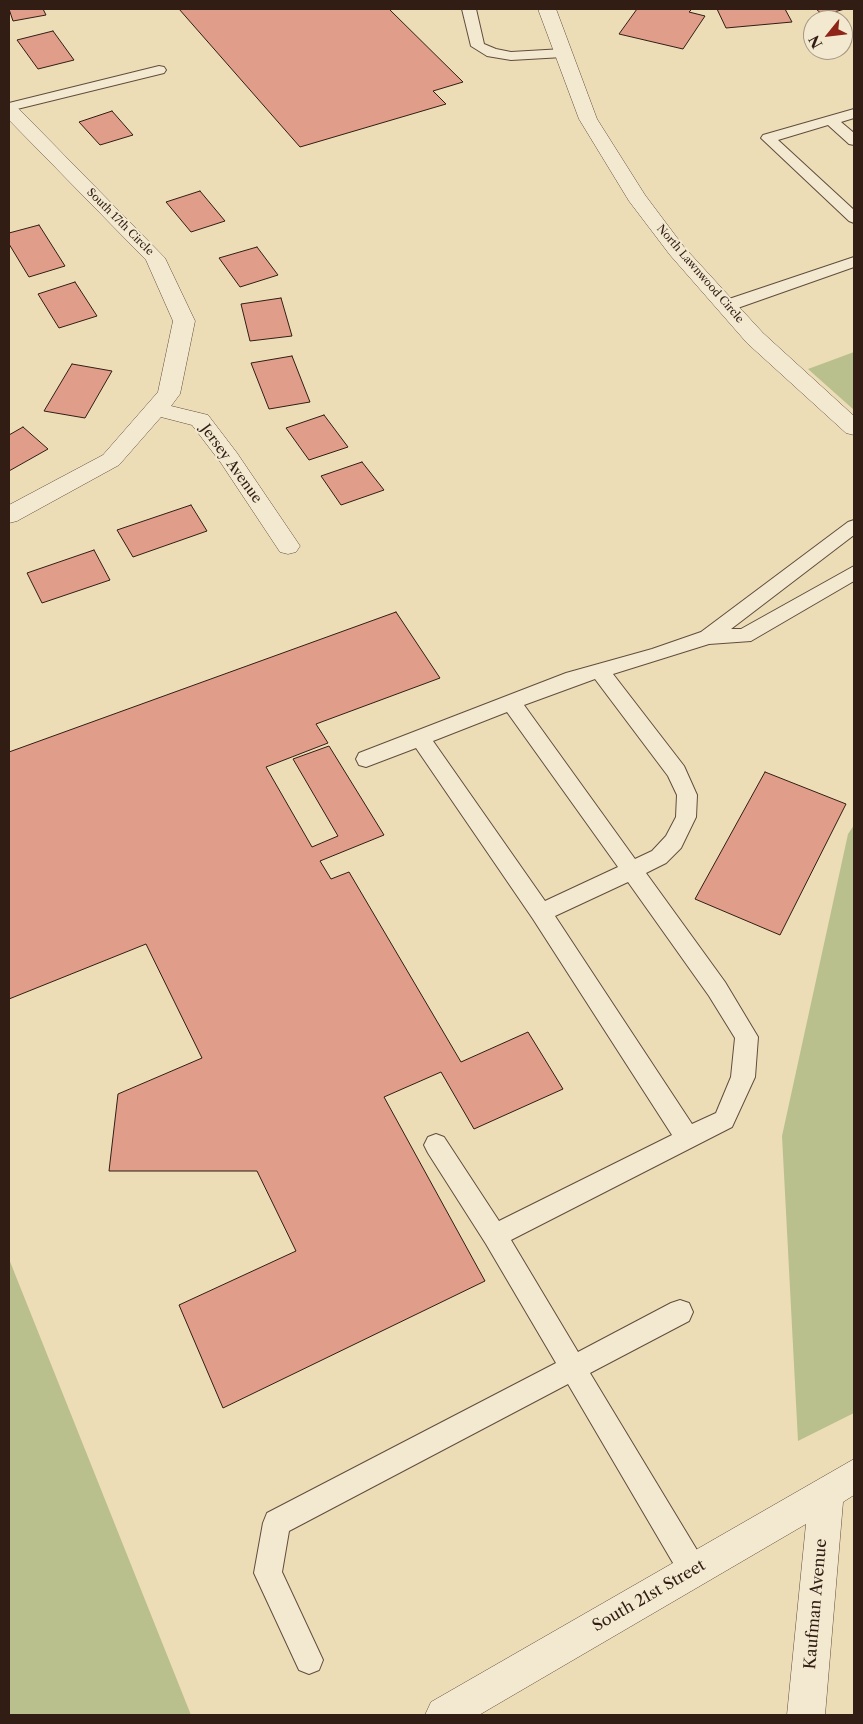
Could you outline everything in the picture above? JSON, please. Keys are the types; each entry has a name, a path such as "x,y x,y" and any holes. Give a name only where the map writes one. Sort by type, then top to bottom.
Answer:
{"street":[{"name":"North Lawnwood Circle","path":"548,9 588,119 636,197 677,251 755,338 854,428"},
{"name":"South 17th Circle","path":"9,109 155,258 184,321 169,394 111,460 9,514"},
{"name":"Jersey Avenue","path":"156,409 200,420 229,458 288,546"},
{"name":"South 21st Street","path":"444,1715 840,1485"},
{"name":"Kaufman Avenue","path":"806,1715 840,1485"}],"lane":[{"path":"469,9 478,46 492,53 511,56 563,53"},
{"path":"9,109 159,70"},
{"path":"854,113 768,138 854,218"},
{"path":"831,120 854,141"},
{"path":"726,306 854,262"},
{"path":"708,637 854,526"},
{"path":"366,759 573,678 656,655 708,637 744,636 854,574"},
{"path":"540,913 659,858 674,842 686,817 687,795 677,772 600,671"},
{"path":"495,1236 724,1120 743,1077 747,1037 717,989 511,702"},
{"path":"420,738 540,913 688,1139"},
{"path":"436,1145 495,1236 693,1570"},
{"path":"309,1660 268,1573 277,1524 680,1312"}],"green space":[{"path":"854,352 854,410 808,369"},
{"path":"854,825 854,1413 798,1441 782,1136 848,834"},
{"path":"9,1259 191,1715 9,1715"}],"building":[{"path":"9,9 43,9 46,15 13,21"},
{"path":"179,9 389,9 463,82 433,91 446,104 300,147"},
{"path":"637,9 692,9 689,12 705,16 683,49 619,34"},
{"path":"717,9 785,9 792,22 726,28"},
{"path":"816,9 845,9 841,10"},
{"path":"53,31 74,60 38,69 17,40"},
{"path":"112,111 133,135 100,145 79,122"},
{"path":"200,191 225,221 191,232 166,202"},
{"path":"39,225 65,266 29,277 9,244 9,233"},
{"path":"257,247 278,275 240,287 219,258"},
{"path":"75,282 97,316 59,328 38,294"},
{"path":"281,298 292,336 250,341 241,304"},
{"path":"292,356 310,402 269,409 251,363"},
{"path":"72,364 112,371 85,418 44,411"},
{"path":"324,415 348,447 309,460 286,428"},
{"path":"23,427 48,449 9,471 9,435"},
{"path":"362,462 384,490 341,505 321,476"},
{"path":"191,505 207,531 133,557 117,530"},
{"path":"94,550 110,580 42,603 27,573"},
{"path":"396,612 440,678 316,724 328,743 266,767 312,847 338,836 293,759 329,746 384,835 320,861 331,879 349,872 461,1062 528,1032 563,1089 474,1129 441,1072 384,1097 485,1281 223,1408 179,1305 296,1251 257,1171 109,1171 118,1094 202,1058 146,944 9,999 9,752"},
{"path":"765,772 846,804 780,935 695,899"}]}
